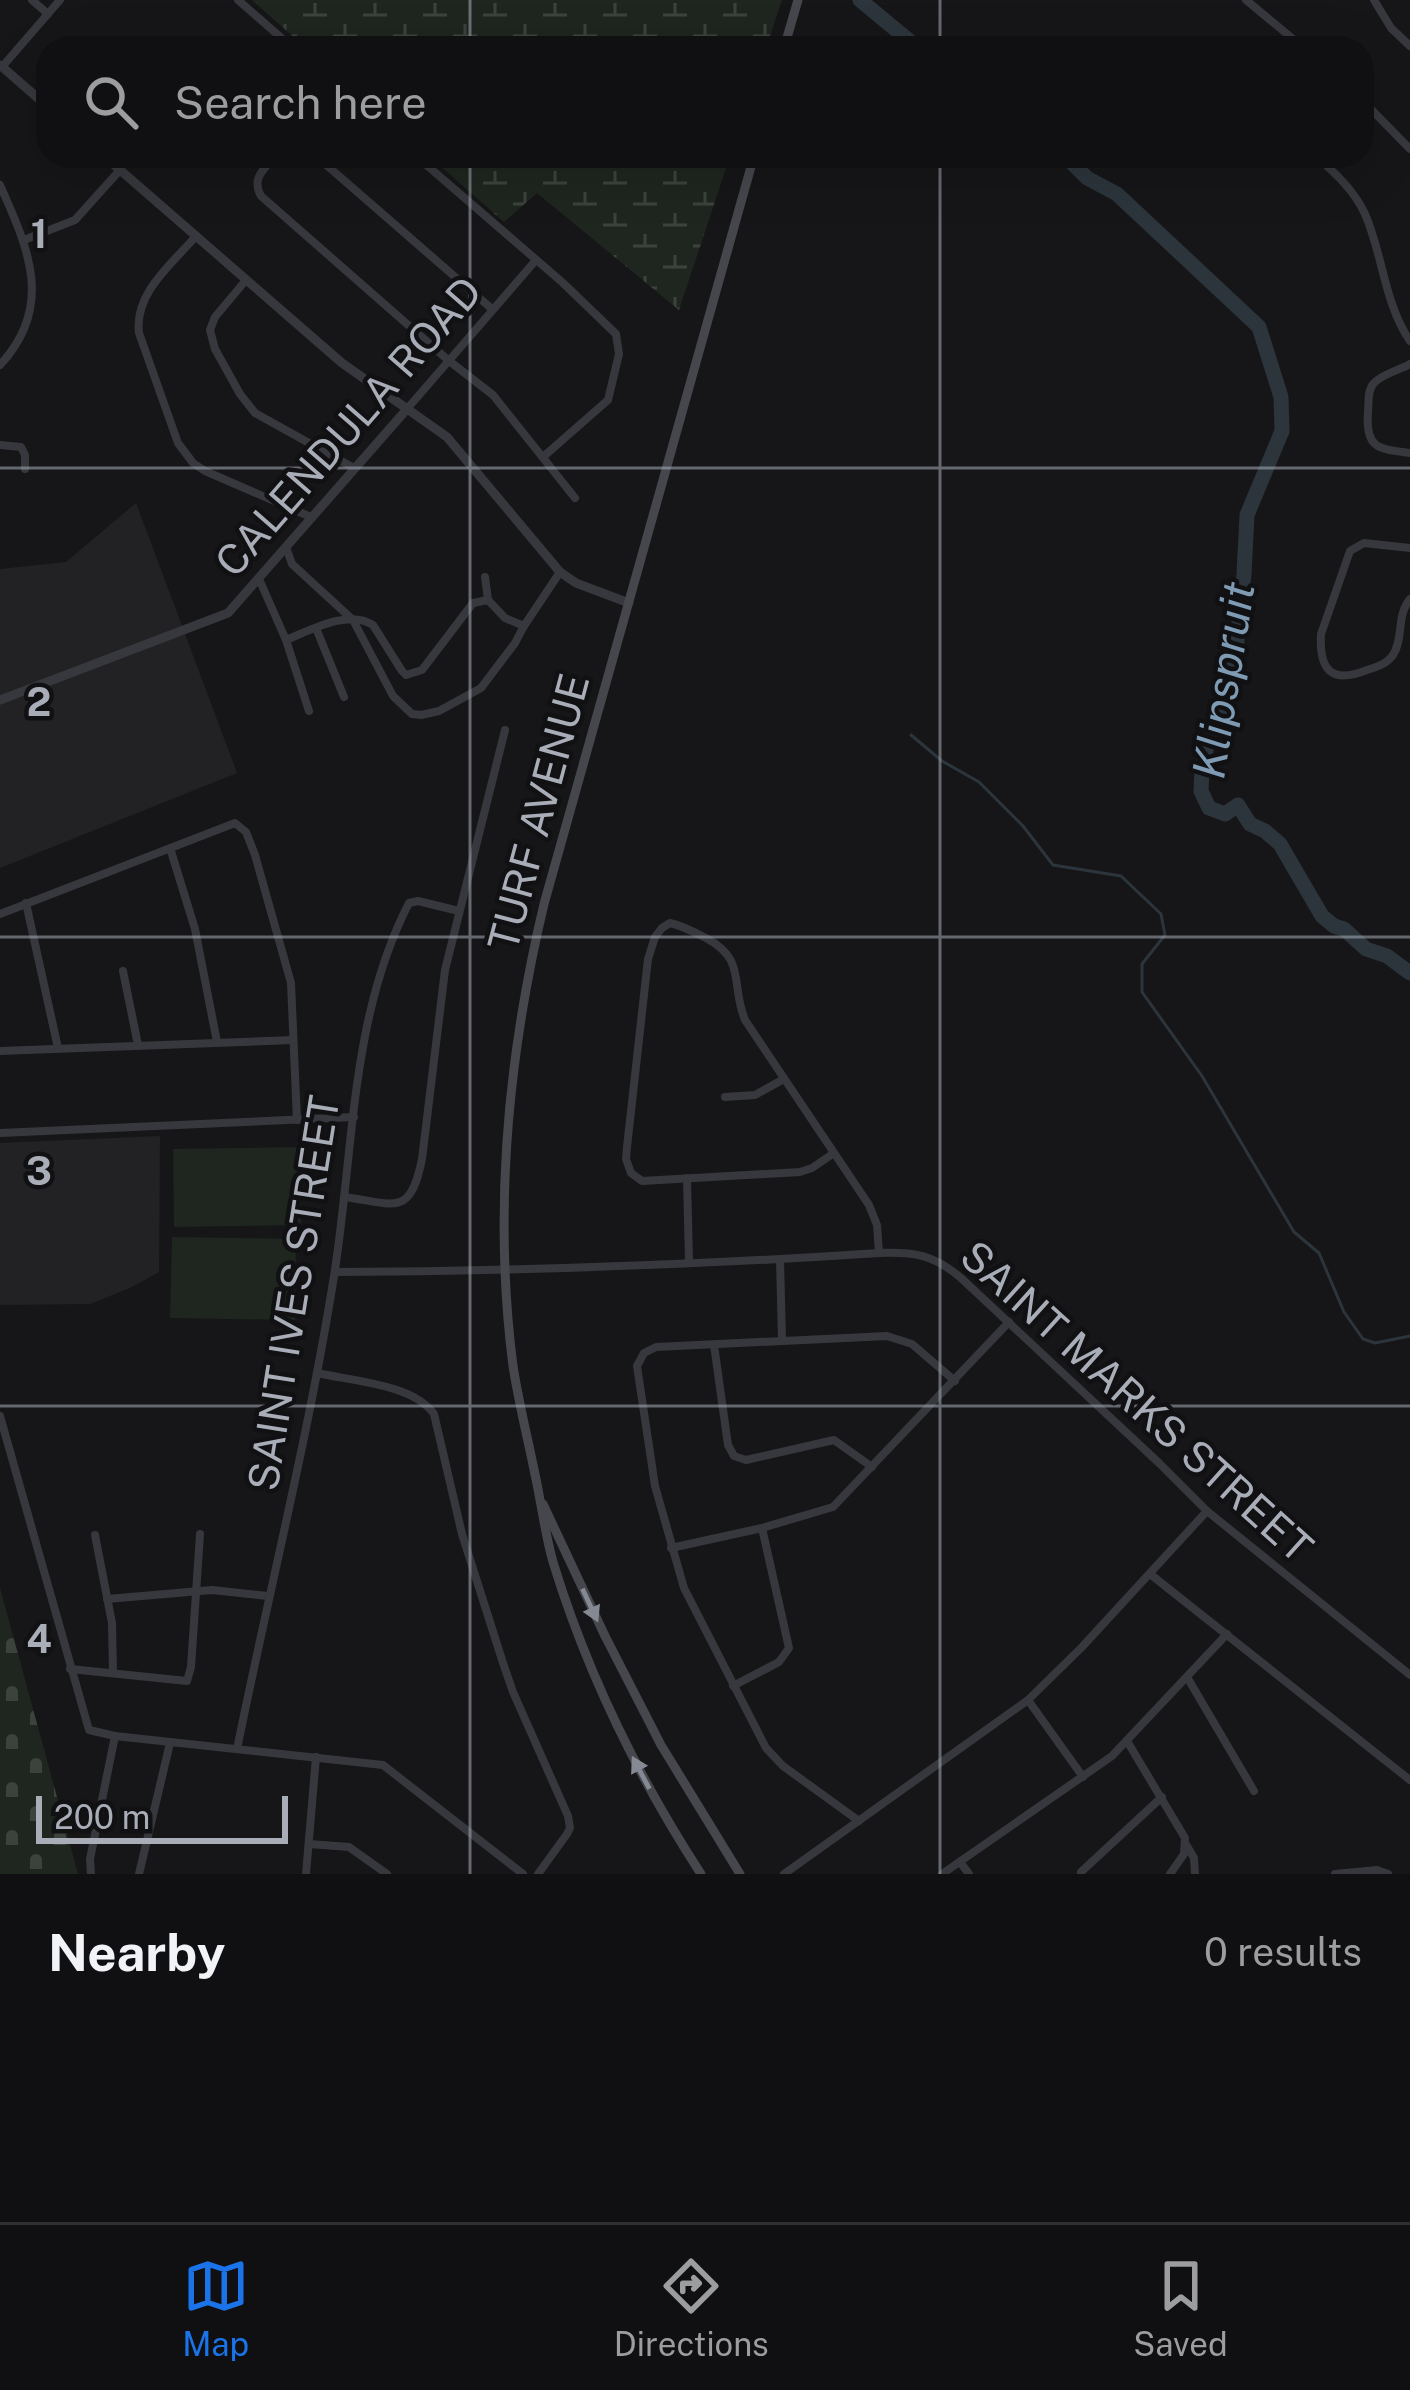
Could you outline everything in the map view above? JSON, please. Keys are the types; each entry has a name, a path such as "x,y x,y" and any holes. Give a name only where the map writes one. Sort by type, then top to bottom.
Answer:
{"main road":[{"path":"788,36 798,0"},
{"name":"TURF AVENUE","path":"700,1874 646,1783 600,1688 544,1528 513,1363 506,1134 521,1013 544,904 751,168"},
{"name":"TURF AVENUE","path":"540,1499 662,1745 740,1874"}],"street":[{"path":"32,0 48,14"},
{"path":"36,97 1,66 60,0"},
{"path":"238,0 279,36"},
{"path":"1374,0 1391,28 1410,46"},
{"path":"1249,1 1290,36"},
{"path":"1374,112 1410,148"},
{"path":"118,168 342,363 454,444 560,572 629,603"},
{"path":"266,168 257,180 261,196 493,395 575,498"},
{"path":"330,168 492,309"},
{"path":"430,168 616,334 620,349 608,400 543,457"},
{"path":"1329,168 1362,208 1394,309 1410,341"},
{"path":"24,240 75,220 120,170"},
{"path":"0,184 32,272 22,337 0,365"},
{"path":"196,236 146,296 138,317 139,333 178,443 205,471 311,517"},
{"name":"CALENDULA ROAD","path":"0,700 233,608 536,260"},
{"path":"246,280 210,330 212,343 244,402 255,413 354,468"},
{"path":"1410,364 1373,383 1367,429 1378,447 1410,453"},
{"path":"0,446 21,448 25,470"},
{"path":"1410,548 1364,543 1350,551 1321,634 1327,668 1347,678 1389,661 1402,611 1410,599"},
{"path":"286,547 292,564 353,620 393,696 412,714 421,716 481,688 560,572"},
{"path":"485,577 488,600 505,618 524,626"},
{"path":"259,579 286,640 309,711"},
{"path":"286,640 353,620 372,624 408,676 422,670 473,603 488,600"},
{"path":"316,628 344,697"},
{"path":"344,1197 396,1204 414,1192 424,1146 443,981 505,730"},
{"path":"0,914 235,823 244,829 270,900 293,995 297,1120"},
{"path":"170,848 195,929 217,1042"},
{"name":"SAINT IVES STREET","path":"237,1749 317,1373 370,1004 407,906 418,901 459,911"},
{"path":"26,903 58,1048"},
{"path":"834,1153 806,1172 642,1180 631,1173 626,1160 648,959 662,928 676,923 722,946 734,962 746,1020 784,1079 834,1153 874,1215 879,1253"},
{"path":"123,971 138,1045"},
{"path":"0,1051 293,1040"},
{"path":"725,1097 754,1095 784,1079"},
{"path":"0,1133 354,1117"},
{"path":"687,1178 689,1262"},
{"name":"SAINT MARKS STREET","path":"334,1272 507,1270 912,1252 953,1271 1207,1511 1410,1676"},
{"path":"779,1259 782,1340"},
{"path":"671,1548 833,1507 1009,1322"},
{"path":"860,1821 773,1756 758,1736 691,1605 649,1459 638,1366 644,1353 656,1347 887,1336 912,1344 956,1381"},
{"path":"714,1345 728,1445 734,1456 746,1460 834,1440 872,1467"},
{"path":"317,1373 407,1393 434,1414 462,1534 503,1663 568,1816 567,1834 538,1874"},
{"path":"0,1416 86,1726 92,1732 366,1762 389,1769 523,1874"},
{"path":"784,1874 1028,1700 1207,1511"},
{"path":"733,1686 779,1662 789,1648 762,1528"},
{"path":"70,1669 187,1681 200,1534"},
{"path":"94,1535 114,1637 113,1673"},
{"path":"1150,1574 1408,1775"},
{"path":"107,1598 222,1591 268,1597"},
{"path":"942,1874 1127,1741 1226,1634"},
{"path":"1186,1677 1254,1791"},
{"path":"1028,1700 1083,1777"},
{"path":"91,1874 115,1736"},
{"path":"1127,1741 1194,1858 1195,1874"},
{"path":"139,1874 170,1743"},
{"path":"306,1874 316,1757"},
{"path":"1081,1872 1162,1797"},
{"path":"309,1844 349,1847 387,1874"},
{"path":"1170,1874 1186,1844"},
{"path":"960,1862 969,1874"},
{"path":"1335,1874 1377,1870 1388,1874"}],"shaded area":[{"path":"136,503 237,773 0,868 0,569 66,562"},
{"path":"160,1136 159,1272 90,1304 0,1305 0,1143"}],"green space":[{"path":"252,0 782,0 770,36 292,36"},
{"path":"443,168 726,168 679,310 537,193 504,222"},
{"path":"300,1147 301,1225 174,1227 173,1149"},
{"path":"172,1237 296,1239 295,1320 170,1318"},
{"path":"0,1588 78,1874 0,1874"}],"waterway":[{"name":"Klipspruit","path":"860,0 904,36"},
{"name":"Klipspruit","path":"1077,168 1117,194 1259,327 1281,397 1282,431 1247,515 1231,696 1209,737 1201,791 1209,808 1225,814 1238,805 1250,824 1280,844 1322,916 1366,949 1387,956 1410,973"},
{"path":"911,735 942,761 979,782 1053,865 1121,876 1161,914 1165,935 1142,964 1142,992 1202,1076 1294,1232 1319,1253 1344,1312 1363,1339 1375,1343 1410,1336"}]}
